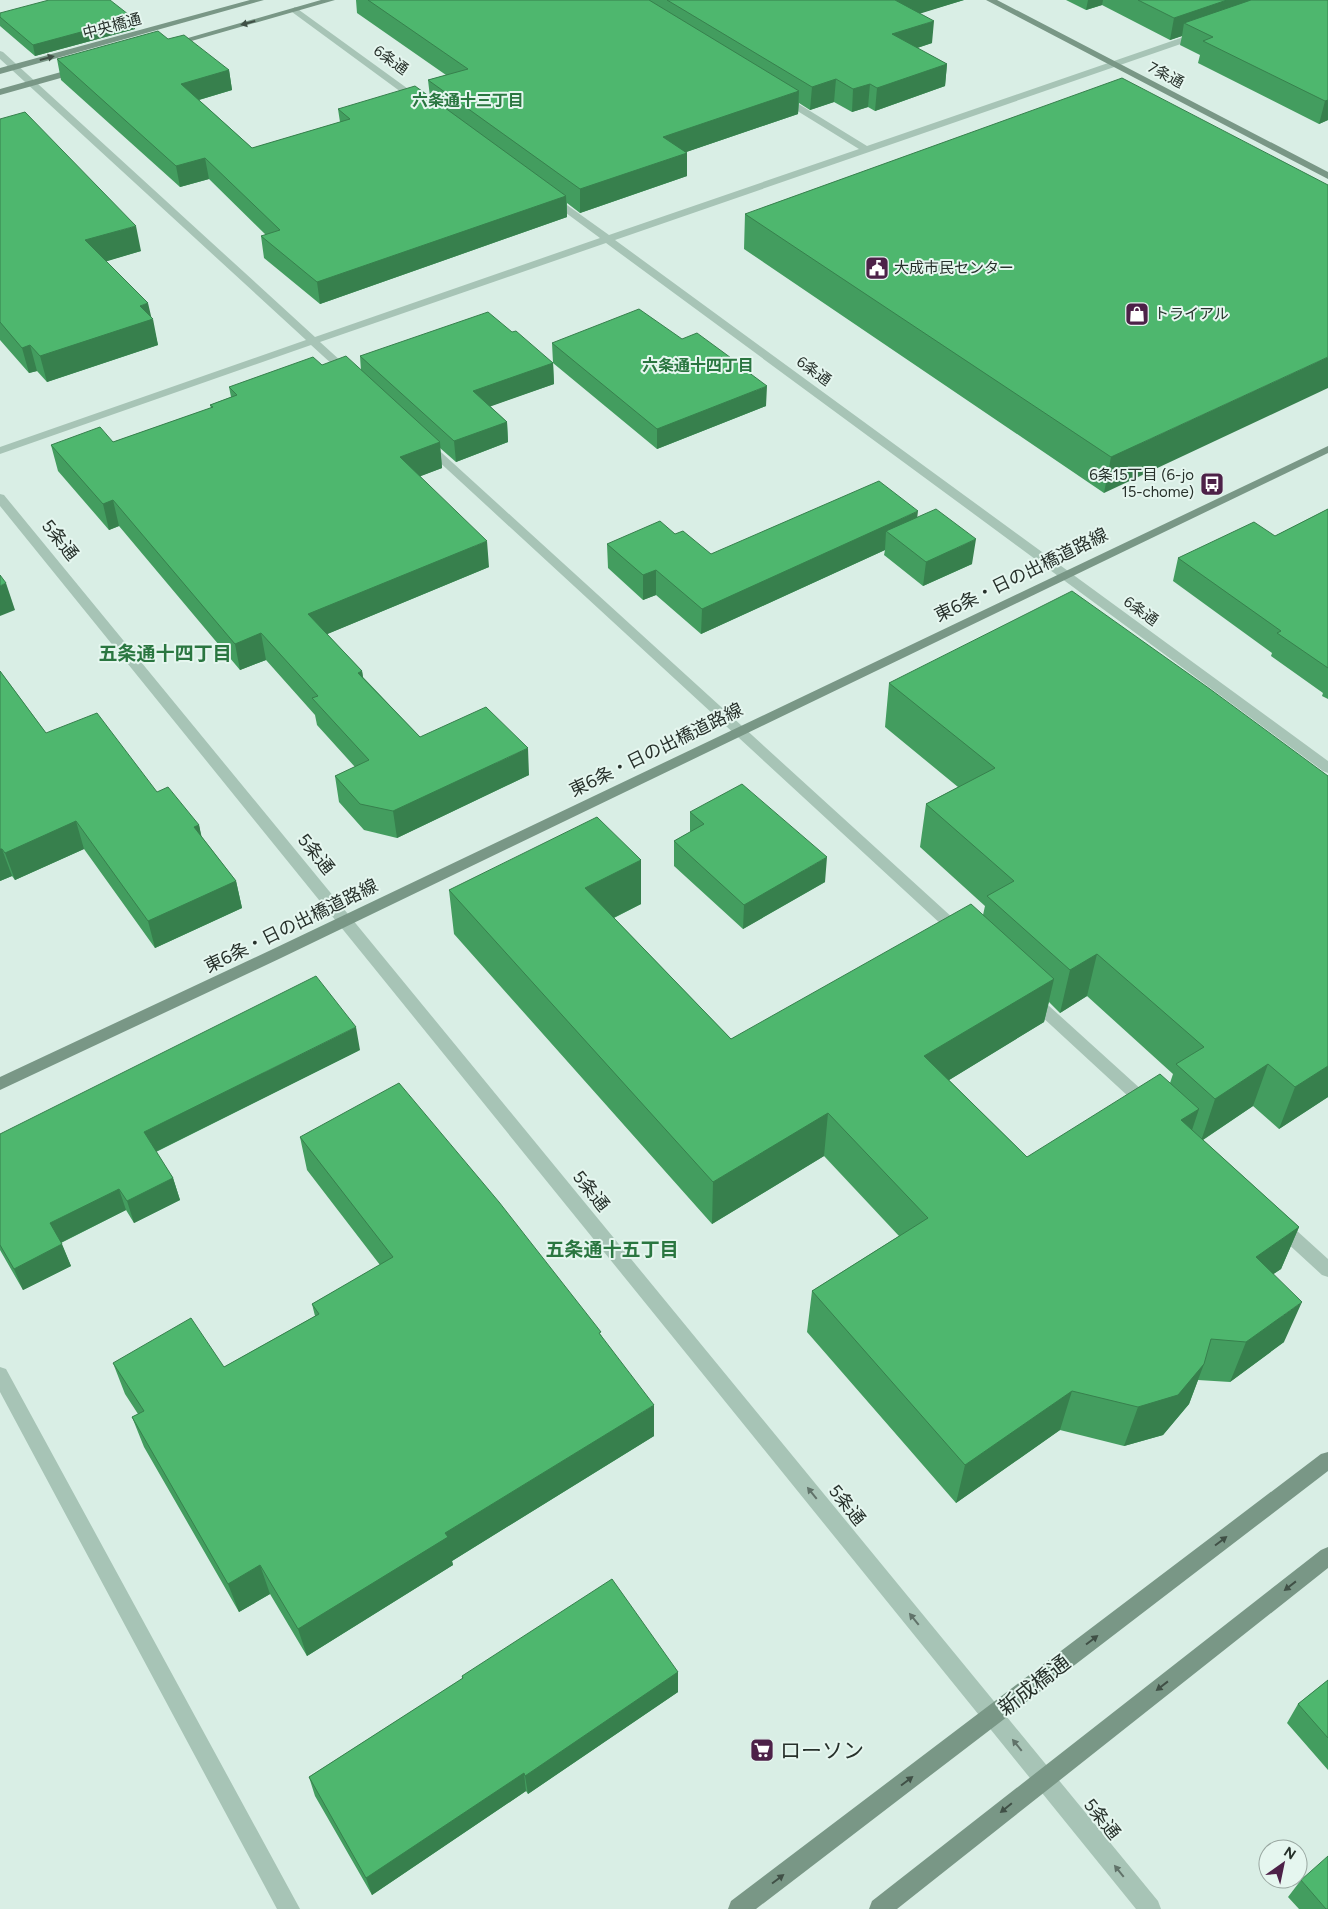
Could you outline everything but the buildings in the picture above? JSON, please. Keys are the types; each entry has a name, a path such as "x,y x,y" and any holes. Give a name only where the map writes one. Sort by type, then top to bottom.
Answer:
{"street":[{"name":"中央橋通","path":"0,71 260,0"},
{"path":"162,47 331,0"},
{"name":"7条通","path":"990,0 1328,176"},
{"name":"6条通","path":"283,2 430,108"},
{"path":"0,451 1208,32"},
{"path":"0,54 357,381"},
{"name":"中央橋通","path":"0,92 87,68"},
{"path":"774,93 867,150"},
{"name":"6条通","path":"541,191 1328,768"},
{"path":"416,435 967,940"},
{"name":"東6条・日の出橋道路線","path":"0,1084 345,921 1328,449"},
{"name":"5条通","path":"0,498 1150,1909"},
{"path":"1019,987 1159,1115"},
{"path":"1269,1216 1328,1270"},
{"path":"0,1375 289,1909"},
{"name":"新成橋通","path":"739,1909 1328,1460"},
{"path":"880,1909 1328,1556"}],"place":[{"name":"大成市民センター","path":"877,268"},
{"name":"トライアル","path":"1137,314"},
{"name":"6条15丁目 (6-jo 15-chome)","path":"1212,484"},
{"name":"ローソン","path":"762,1750"}],"district":[{"name":"六条通十三丁目","path":"468,100"},
{"name":"六条通十四丁目","path":"698,365"},
{"name":"五条通十四丁目","path":"165,653"},
{"name":"五条通十五丁目","path":"612,1249"}]}
